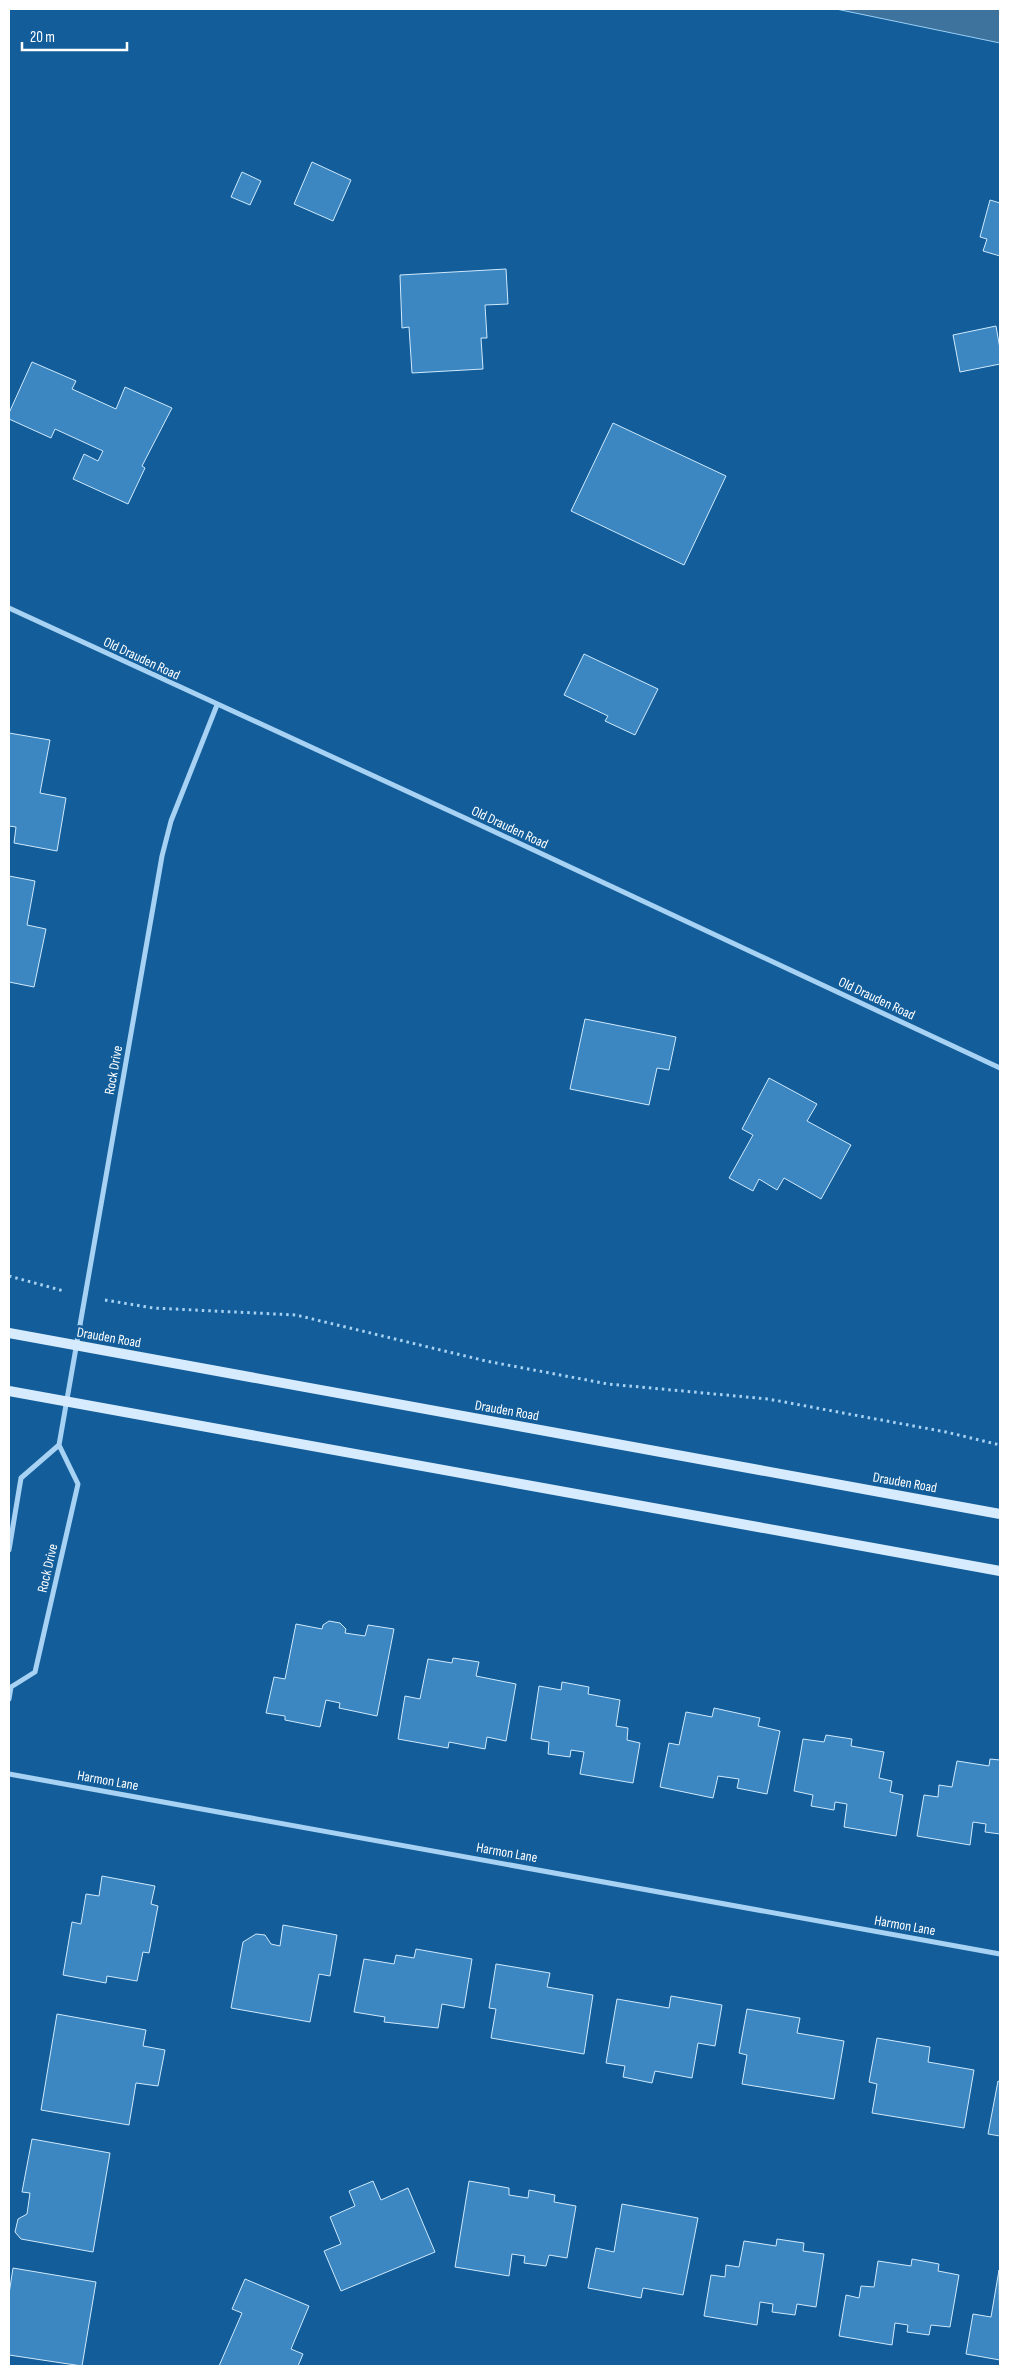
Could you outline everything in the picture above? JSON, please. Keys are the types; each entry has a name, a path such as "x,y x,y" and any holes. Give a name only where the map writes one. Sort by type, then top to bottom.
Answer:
{"street":[{"name":"Old Drauden Road","path":"9,608 1000,1068"},
{"name":"Rock Drive","path":"9,1699 10,1685 35,1672 78,1484 59,1445 162,856 171,821 217,706"},
{"name":"Drauden Road","path":"9,1333 1000,1514"},
{"path":"9,1391 1000,1571"},
{"path":"9,1550 21,1478 59,1445"},
{"name":"Harmon Lane","path":"9,1774 1000,1954"}],"path":[{"path":"9,1276 85,1296 154,1308 296,1315 514,1366 608,1384 768,1399 1000,1444"}],"water":[{"path":"836,9 1000,9 1000,43"}],"building":[{"path":"312,162 351,180 333,221 294,204"},
{"path":"242,172 261,181 250,205 231,197"},
{"path":"990,200 1000,203 1000,256 983,251 987,239 980,237"},
{"path":"506,269 508,304 485,305 487,338 481,338 483,369 412,373 409,327 402,328 400,275"},
{"path":"996,326 1000,349 1000,364 960,372 953,335"},
{"path":"32,362 76,381 72,389 116,409 125,387 172,408 142,466 145,468 128,504 73,479 84,454 98,461 103,451 55,429 51,438 9,419 9,413"},
{"path":"613,423 726,476 684,565 571,511"},
{"path":"584,654 658,689 635,735 605,721 608,716 564,695"},
{"path":"9,733 50,740 40,793 66,798 57,851 14,843 16,827 9,826"},
{"path":"9,876 35,881 27,925 46,929 34,987 9,982"},
{"path":"585,1019 676,1037 669,1070 657,1068 649,1105 570,1089"},
{"path":"769,1078 817,1104 807,1121 851,1145 821,1199 784,1178 777,1190 759,1179 753,1191 729,1178 753,1135 742,1129"},
{"path":"329,1621 340,1623 346,1629 345,1633 365,1636 368,1625 394,1629 377,1716 339,1708 340,1703 326,1700 320,1727 285,1720 285,1716 266,1713 274,1677 285,1679 296,1624 322,1629 323,1625"},
{"path":"453,1658 479,1662 476,1676 516,1684 506,1741 487,1737 485,1749 449,1742 448,1748 398,1739 405,1696 420,1699 428,1659 452,1663"},
{"path":"562,1682 589,1687 588,1694 620,1700 616,1726 628,1728 627,1740 640,1743 633,1783 580,1774 584,1752 571,1750 570,1757 548,1754 549,1742 531,1739 539,1686 561,1690"},
{"path":"714,1708 760,1718 758,1726 780,1731 767,1794 737,1788 739,1779 718,1776 713,1798 660,1787 669,1743 679,1745 686,1712 712,1717"},
{"path":"826,1735 852,1739 851,1746 884,1752 879,1778 892,1781 890,1792 903,1795 896,1836 844,1827 847,1804 835,1802 834,1810 811,1806 813,1795 794,1791 803,1739 824,1742"},
{"path":"990,1759 1000,1760 1000,1834 985,1832 986,1824 973,1822 970,1845 917,1836 924,1795 938,1797 939,1785 952,1787 957,1761 989,1766"},
{"path":"102,1876 155,1886 151,1904 158,1906 149,1953 143,1952 137,1981 107,1976 106,1983 63,1975 72,1922 81,1924 86,1894 99,1896"},
{"path":"283,1925 337,1935 330,1976 319,1974 310,2022 231,2008 243,1942 256,1934 265,1935 271,1944 280,1946"},
{"path":"416,1949 472,1959 464,2008 442,2004 438,2028 384,2022 385,2017 354,2012 364,1959 394,1964 396,1955 414,1958"},
{"path":"496,1964 550,1973 547,1987 593,1995 584,2054 491,2038 496,2009 489,2008"},
{"path":"671,1996 722,2005 715,2046 698,2043 692,2078 655,2071 652,2083 623,2077 625,2066 606,2063 617,1999 669,2008"},
{"path":"747,2009 800,2018 797,2033 844,2041 834,2099 742,2084 747,2055 739,2053"},
{"path":"57,2014 146,2030 143,2046 165,2050 158,2086 136,2083 129,2125 41,2110"},
{"path":"877,2038 930,2047 928,2062 974,2070 964,2128 872,2113 877,2084 869,2082"},
{"path":"998,2081 1000,2082 1000,2136 988,2134"},
{"path":"32,2139 110,2153 93,2252 21,2239 15,2232 18,2219 27,2214 30,2193 22,2192"},
{"path":"373,2181 381,2200 408,2188 435,2252 341,2291 324,2251 341,2244 330,2217 355,2206 349,2191"},
{"path":"469,2181 509,2188 509,2195 528,2198 529,2190 555,2195 554,2202 576,2206 567,2258 549,2255 546,2266 524,2263 525,2256 512,2254 509,2276 455,2267"},
{"path":"622,2204 698,2218 683,2295 643,2288 641,2298 588,2288 596,2248 614,2252"},
{"path":"777,2239 804,2243 803,2251 824,2254 816,2307 797,2304 795,2315 772,2312 773,2304 760,2302 757,2325 704,2316 711,2275 725,2277 726,2265 739,2267 744,2241 776,2246"},
{"path":"912,2259 939,2264 938,2271 959,2275 950,2327 931,2325 929,2335 907,2332 908,2325 895,2323 892,2345 839,2336 846,2295 859,2298 861,2286 874,2287 878,2261 911,2266"},
{"path":"13,2268 96,2282 82,2366 9,2355 9,2294"},
{"path":"999,2270 1000,2360 966,2354 973,2314 991,2317"},
{"path":"245,2279 309,2306 291,2349 303,2354 298,2366 219,2366 242,2313 232,2309"}]}
